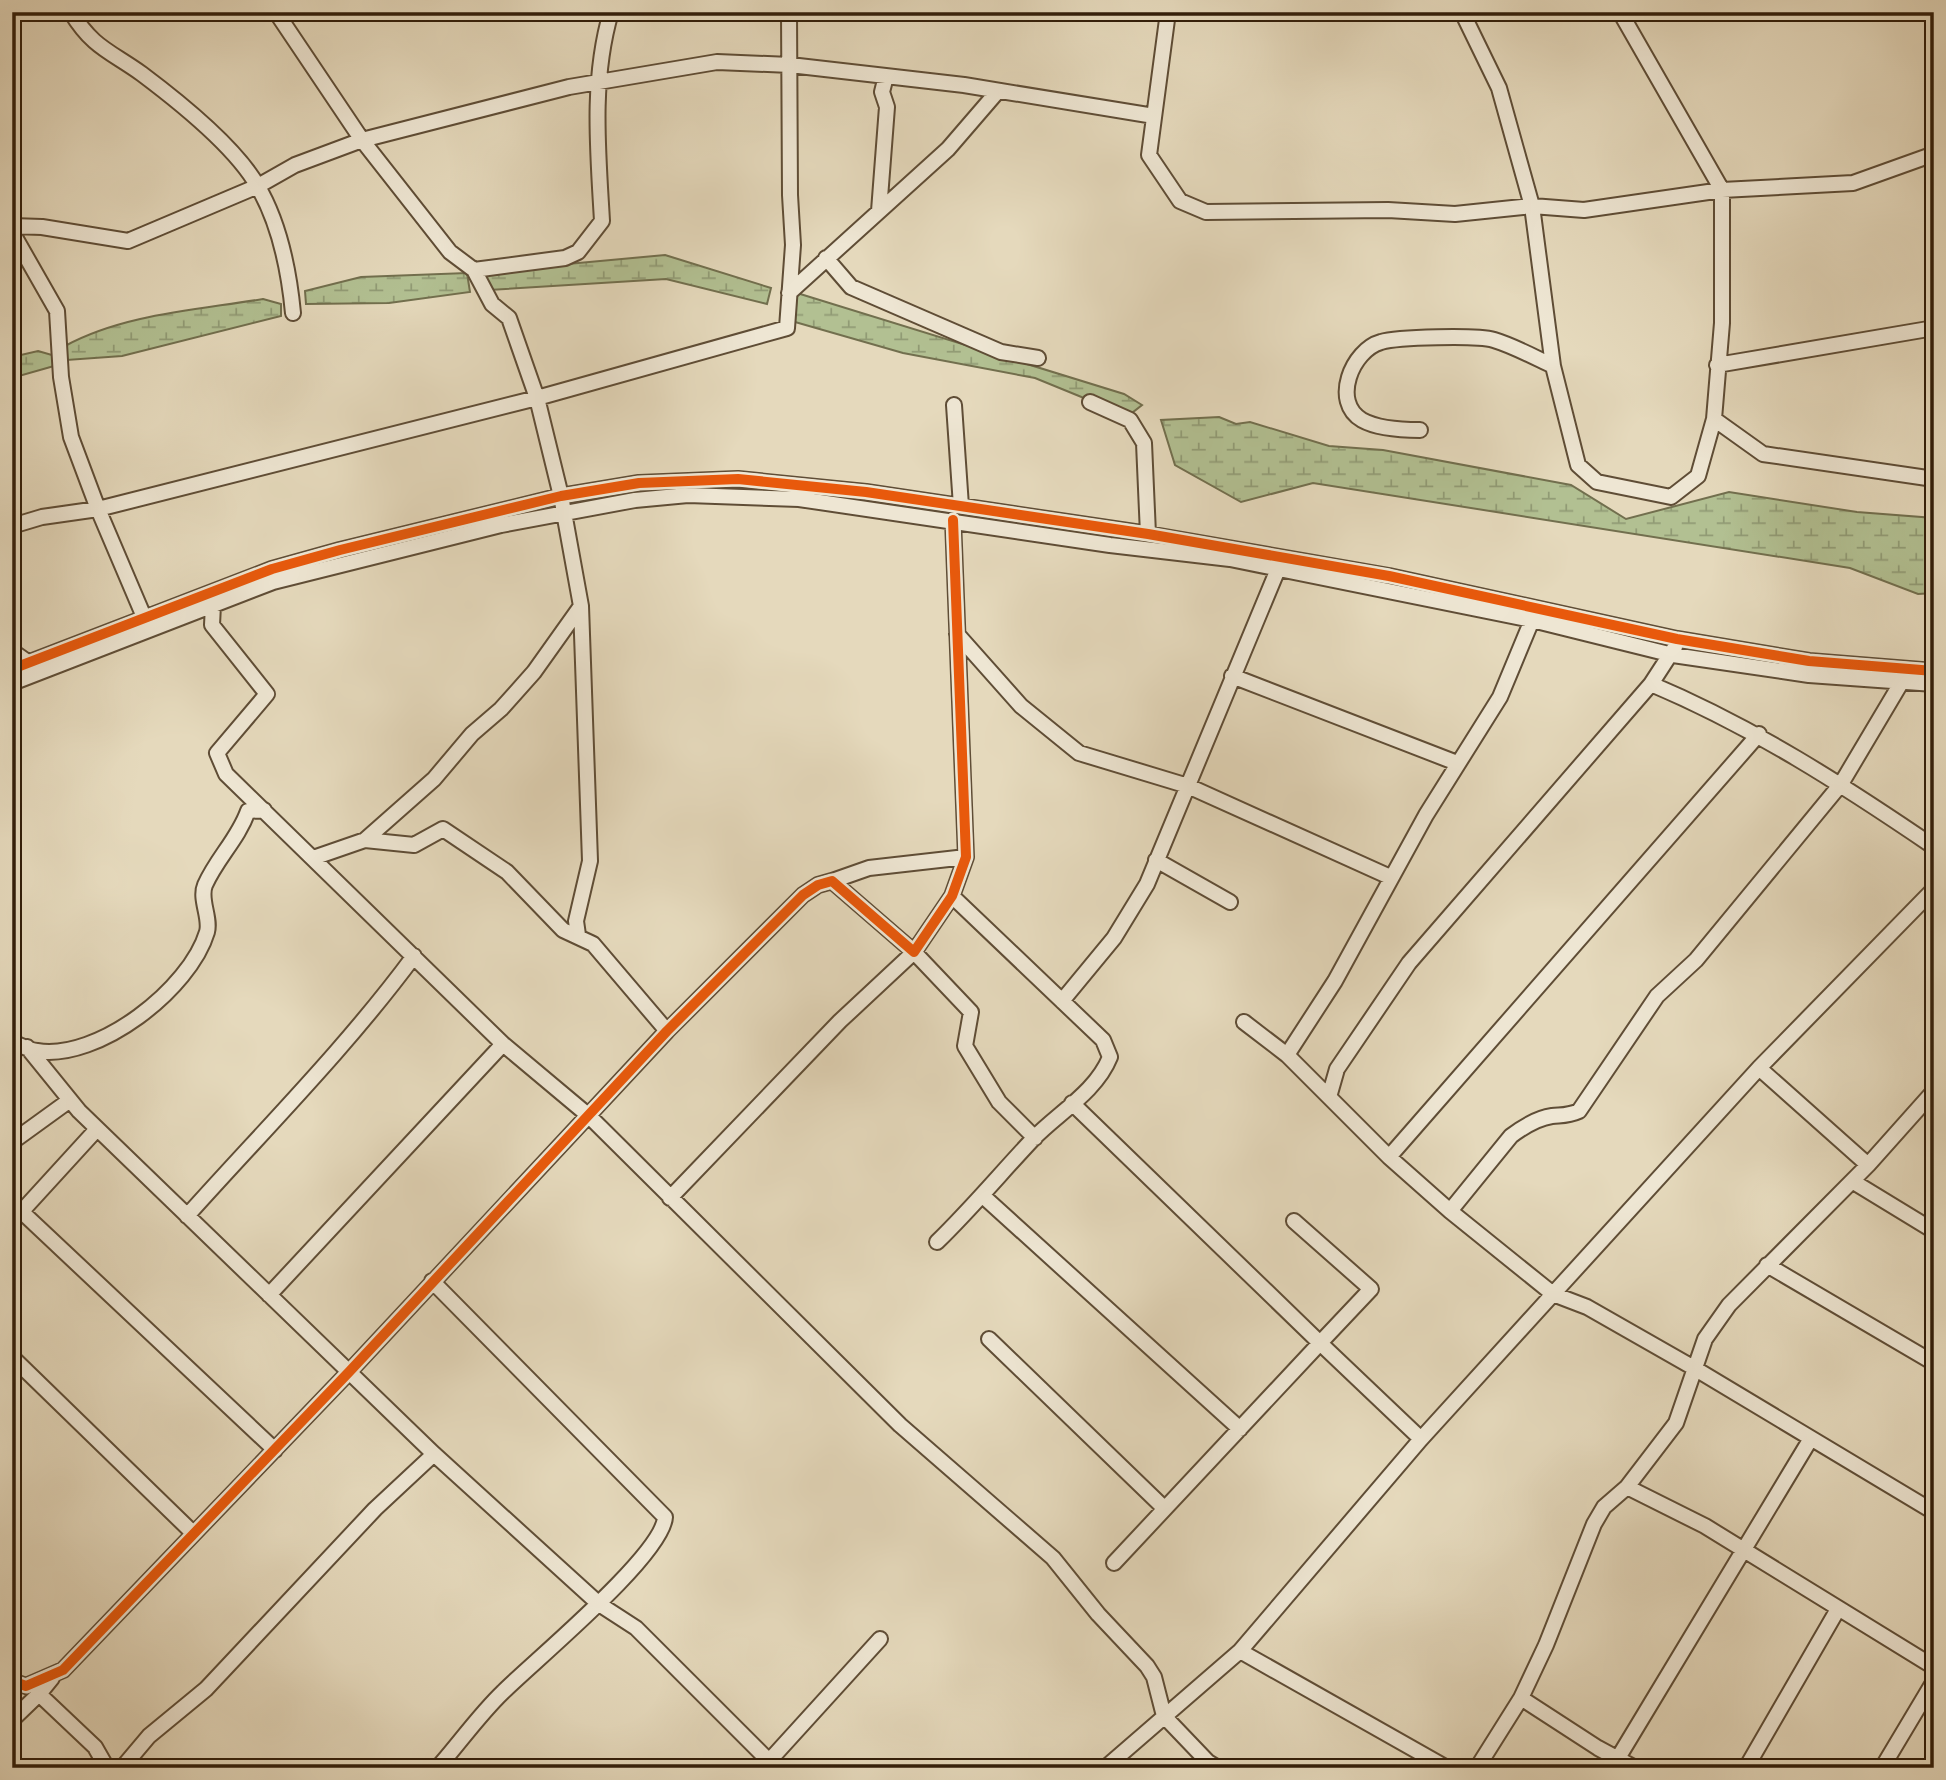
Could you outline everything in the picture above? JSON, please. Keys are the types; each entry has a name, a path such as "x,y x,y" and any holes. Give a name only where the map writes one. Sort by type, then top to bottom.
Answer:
{"street":[{"path":"71,12 96,46 141,74 232,152 258,186 280,243 292,313"},
{"path":"276,12 362,140 450,252 474,270 485,296 511,322 537,398 561,496 562,515 581,606 590,861 576,921 578,935"},
{"path":"474,270 565,258 578,252 602,221 597,117 599,82 611,12"},
{"path":"12,526 42,517 98,509 537,398 787,328 793,218 790,195 789,12"},
{"path":"1168,12 1149,155 1180,201 1206,212 1376,210 1455,214 1532,206 1584,211 1722,190 1853,183 1934,154"},
{"path":"1462,12 1499,88 1532,206 1553,366 1578,465 1597,482 1671,497 1698,476 1714,419 1724,248 1722,190 1620,12"},
{"path":"12,226 42,227 128,241 258,186 295,165 362,140 599,82 717,62 790,65 886,76 1154,116"},
{"path":"879,211 887,107 882,92 886,76"},
{"path":"789,293 948,149 998,91"},
{"path":"12,232 57,310 61,377 71,437 144,617"},
{"path":"826,258 851,287 1001,352 1038,358"},
{"path":"1717,365 1934,328"},
{"path":"1420,430 1394,429 1362,420 1348,401 1346,391 1355,363 1364,352 1380,342 1484,337 1553,366"},
{"path":"1090,402 1130,419 1144,443 1148,534"},
{"path":"954,405 961,506"},
{"path":"1714,419 1763,454 1934,479"},
{"path":"12,669 283,566 561,496 639,483 738,479 961,506 1148,534 1389,576 1677,639 1810,661 1934,671"},
{"path":"12,683 273,582 501,526 635,499 725,495 799,499 1278,569 1532,620 1673,655 1809,674 1934,684"},
{"path":"670,1198 839,1021 914,951 952,896 964,869 966,857 953,520"},
{"path":"1062,1001 1114,937 1147,884 1278,569"},
{"path":"212,605 212,625 267,694 217,753 226,774 503,1044 589,1116 901,1425 1053,1558 1098,1614 1147,1666 1154,1677 1164,1716 1208,1762 1218,1768"},
{"path":"313,858 365,839 434,779 472,734 501,709 534,672 581,606"},
{"path":"1287,1055 1335,981 1390,877 1457,763 1500,697 1532,620"},
{"path":"957,634 1021,706 1079,753 1188,786 1390,877"},
{"path":"1329,1097 1337,1069 1409,963 1651,684 1673,655 1677,639"},
{"path":"12,651 29,663"},
{"path":"1232,676 1457,763"},
{"path":"1450,1211 1511,1136 1522,1127 1552,1116 1566,1117 1579,1111 1657,996 1696,960 1841,784 1901,683"},
{"path":"1651,684 1759,734 1841,784 1934,847"},
{"path":"1389,1157 1759,734"},
{"path":"12,1042 37,1051 75,1049 126,1027 163,994 191,962 207,930 203,888 240,833 248,811 264,810"},
{"path":"365,839 414,845 443,829 507,872 563,930 593,944 667,1031"},
{"path":"12,1720 192,1532 275,1450 667,1031 803,895 818,885 869,868 966,857"},
{"path":"1156,860 1230,902"},
{"path":"832,881 914,951 971,1012 965,1046 999,1102 1035,1138"},
{"path":"1105,1768 1240,1651 1421,1439 1553,1294 1759,1068 1934,889"},
{"path":"937,1242 984,1196 1035,1138 1104,1071 1110,1052 1103,1040 952,896"},
{"path":"187,1216 313,1079 414,956"},
{"path":"1244,1022 1287,1055 1389,1157 1450,1211 1553,1294 1587,1307 1694,1368 1934,1512"},
{"path":"269,1295 503,1044"},
{"path":"27,1048 97,1129 434,1454 600,1604 636,1628 773,1764 880,1639"},
{"path":"1759,1068 1868,1165"},
{"path":"1477,1768 1521,1698 1546,1645 1594,1524 1604,1507 1626,1488 1676,1423 1705,1339 1729,1305 1868,1165 1934,1091"},
{"path":"12,1142 70,1100"},
{"path":"1072,1103 1421,1439"},
{"path":"97,1129 17,1217 275,1450"},
{"path":"1852,1181 1934,1231"},
{"path":"984,1196 1240,1429"},
{"path":"1114,1563 1163,1507 1371,1289 1294,1221"},
{"path":"1767,1265 1934,1363"},
{"path":"432,1281 665,1517 659,1535 600,1604 502,1693 440,1765"},
{"path":"989,1339 1163,1507"},
{"path":"12,1357 192,1532"},
{"path":"1615,1763 1810,1440"},
{"path":"122,1768 149,1736 206,1689 375,1509 434,1454"},
{"path":"1626,1488 1705,1525 1934,1667"},
{"path":"1746,1768 1838,1609"},
{"path":"1240,1651 1447,1768"},
{"path":"12,1681 26,1686 55,1674"},
{"path":"1882,1768 1934,1681"},
{"path":"39,1694 95,1748 107,1768"},
{"path":"1521,1698 1598,1748 1615,1763 1635,1768"}],"green space":[{"path":"665,255 771,288 767,304 666,279 489,290 480,272"},
{"path":"467,273 470,292 389,303 306,304 305,291 361,277"},
{"path":"797,293 1124,394 1142,405 1128,416 1035,378 903,353 795,322"},
{"path":"263,299 281,304 281,316 122,356 67,360 65,346 112,327 161,315"},
{"path":"38,351 52,355 54,366 12,378 12,357"},
{"path":"1219,417 1236,424 1250,422 1329,446 1383,450 1571,485 1626,519 1729,492 1857,512 1934,518 1934,593 1918,594 1850,568 1313,483 1241,502 1175,465 1161,420"}],"cycle path":[{"path":"12,669 272,569 340,550 561,496 639,483 738,479 866,492 1148,534 1389,576 1677,639 1809,661 1934,671"},
{"path":"12,1681 26,1686 63,1670 349,1372 667,1031 803,895 818,885 832,881 914,952 952,896 966,857 953,520"}]}
